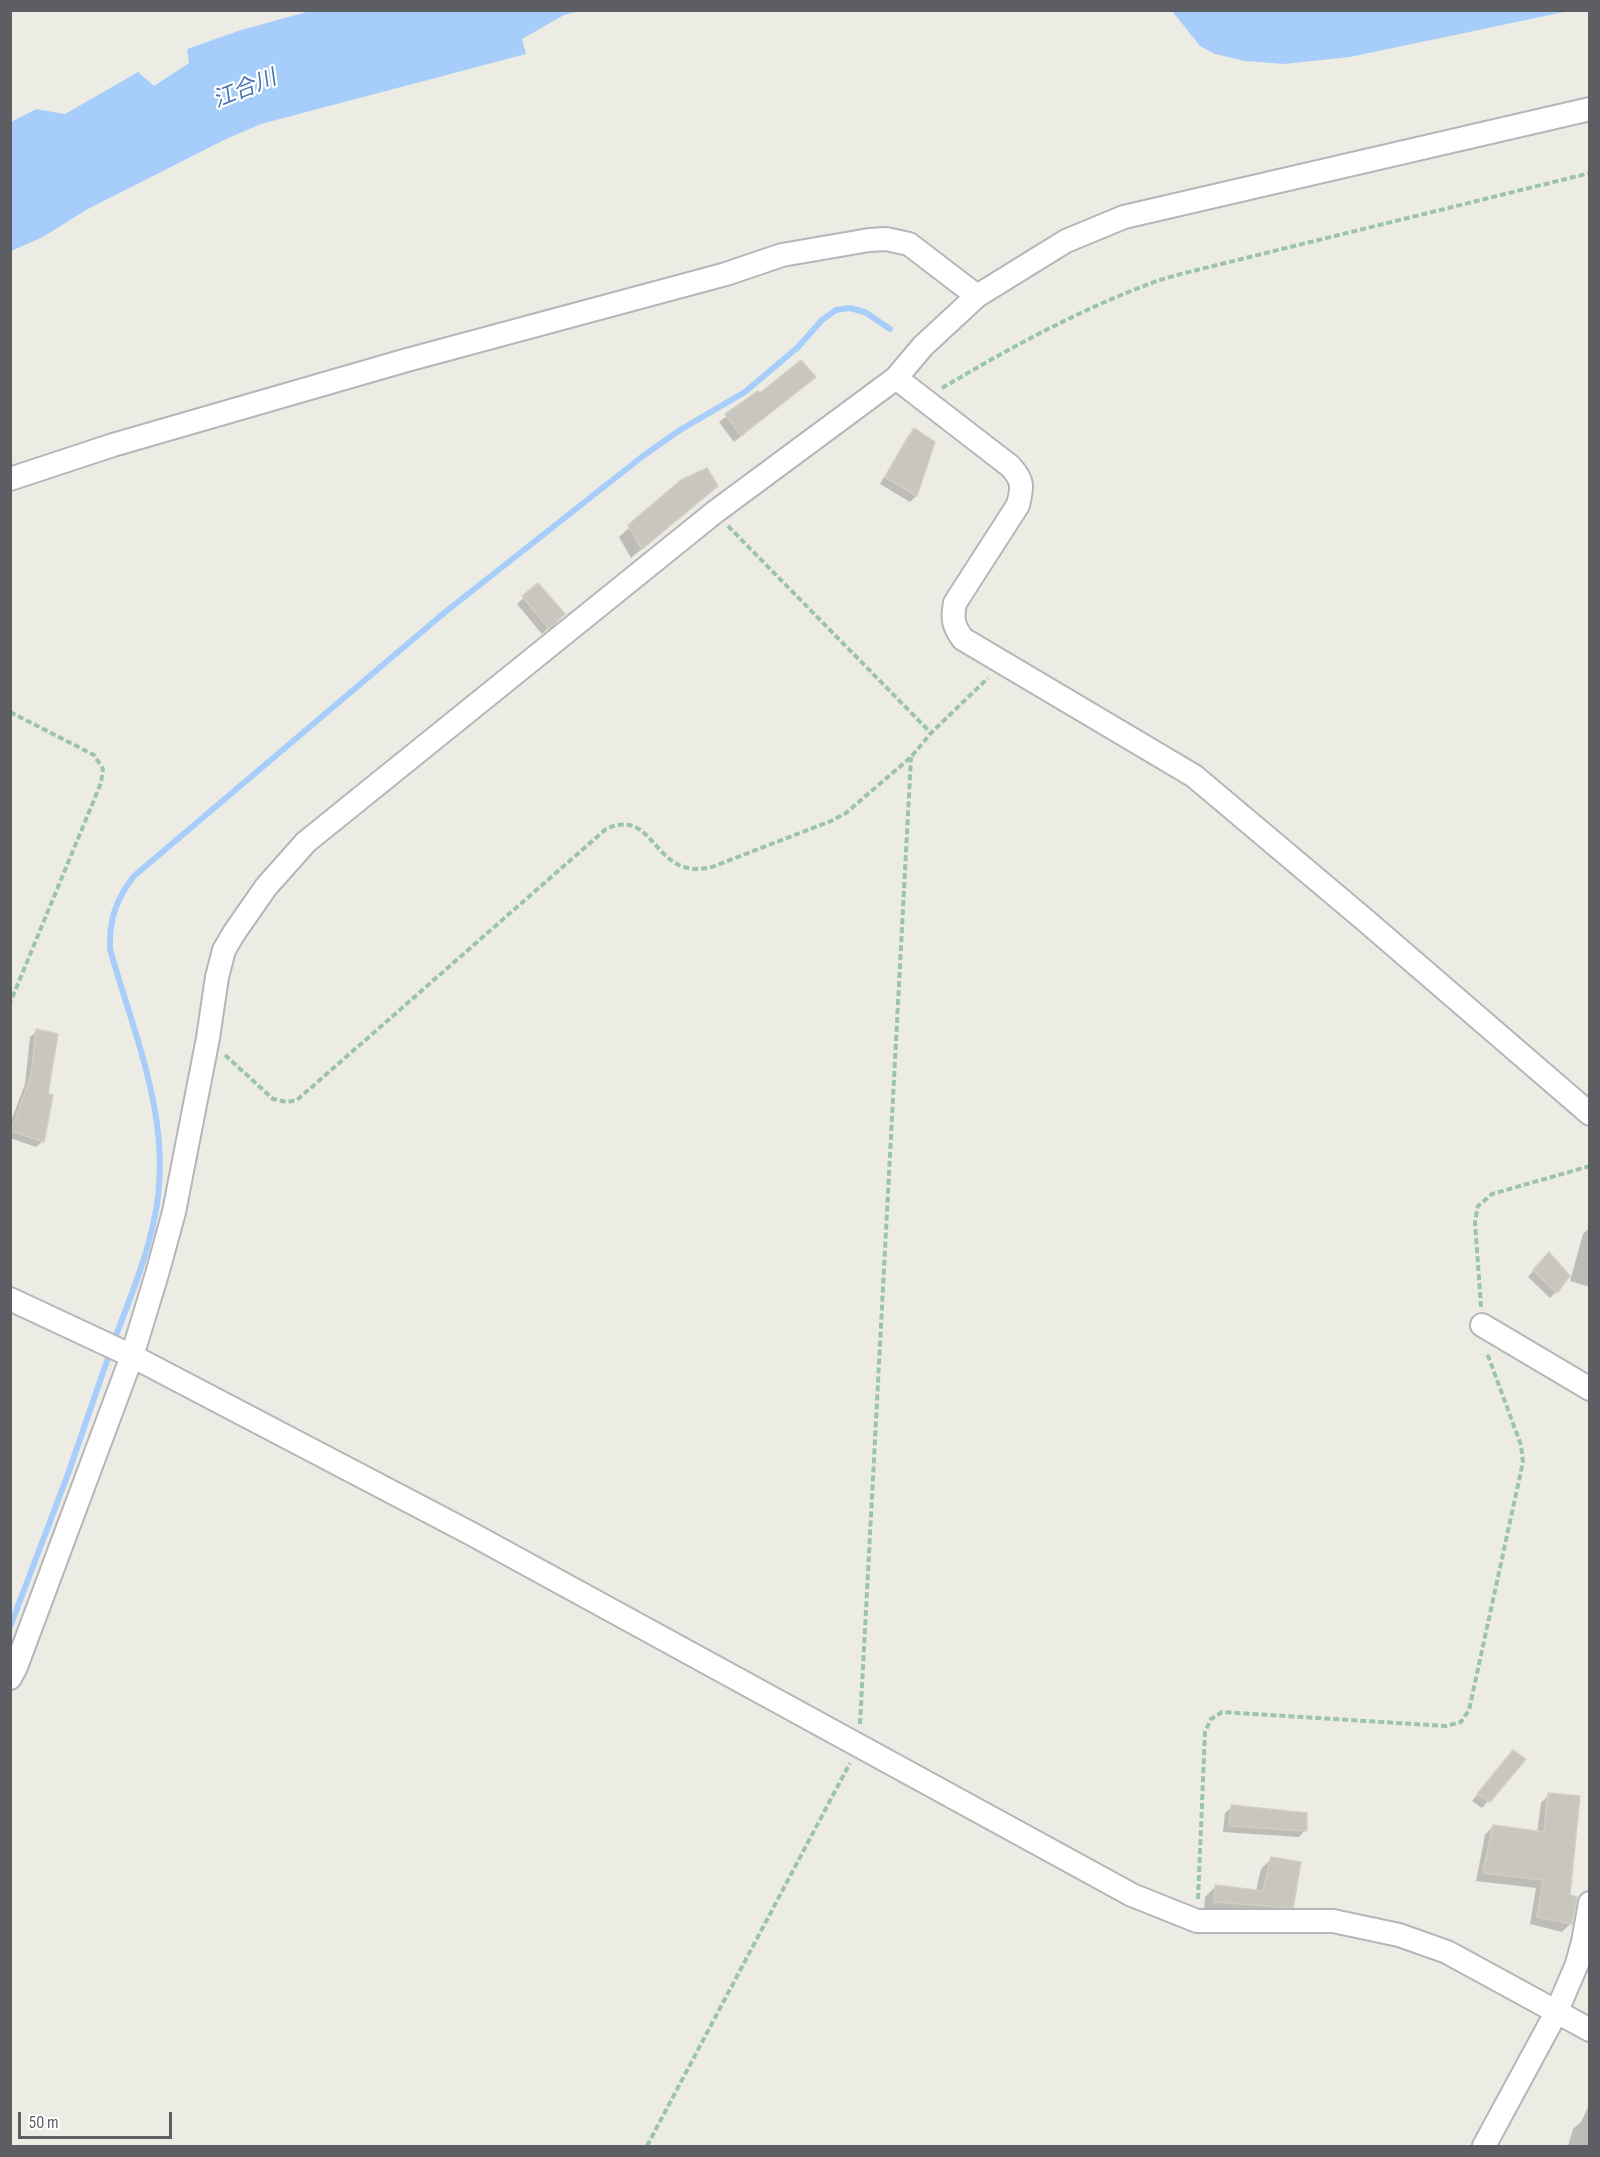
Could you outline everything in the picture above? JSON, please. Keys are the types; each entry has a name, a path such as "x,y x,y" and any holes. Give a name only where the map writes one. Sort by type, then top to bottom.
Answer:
{"street":[{"path":"10,1678 21,1656 132,1356 174,1212 208,1038 217,977 224,950 266,887 306,842 715,512 896,378 923,346 977,296 1066,242 1124,217 1590,109"},
{"path":"10,479 192,422 407,360 726,274 782,255 869,240 886,239 909,243 977,296"},
{"path":"896,378 1010,466 1019,476 1022,490 1018,505 955,603 952,617 955,628 963,639 1194,776 1590,1114"},
{"path":"10,1299 132,1356 470,1533 1132,1895 1197,1921 1334,1920 1399,1935 1447,1952 1590,2030"},
{"path":"1482,1326 1590,1389"},
{"path":"1484,2146 1556,2013 1577,1964 1590,1903"}],"path":[{"path":"923,399 998,355 1149,284 1197,270 1590,173"},
{"path":"715,512 931,733"},
{"path":"208,1038 273,1099 287,1102 297,1100 606,829 617,824 637,827 670,860 696,869 712,867 831,821 846,813 911,757 931,733 1004,663"},
{"path":"10,711 94,755 103,769 101,783 10,1003"},
{"path":"647,2146 859,1747 911,757"},
{"path":"1197,1921 1205,1732 1211,1719 1222,1712 1446,1726 1461,1722 1469,1710 1523,1462 1521,1445 1486,1350 1482,1326 1475,1222 1478,1206 1492,1194 1590,1166"}],"water":[{"name":"江合川","path":"310,11 580,11 564,15 522,39 526,54 261,124 224,140 86,210 43,237 11,251 11,122 36,109 65,114 138,72 154,86 189,63 187,49 241,30"},
{"path":"1172,11 1569,11 1350,57 1284,64 1245,61 1215,54 1200,46"}],"building":[{"path":"801,360 816,377 741,436 725,414 758,391 760,393"},
{"path":"914,428 935,442 917,496 885,477"},
{"path":"707,468 718,486 642,549 628,525 681,480"},
{"path":"538,583 565,614 549,629 522,596"},
{"path":"36,1029 58,1034 48,1094 53,1095 44,1142 11,1131 31,1076"},
{"path":"1549,1252 1570,1276 1557,1293 1533,1270"},
{"path":"1513,1750 1526,1759 1490,1802 1477,1794"},
{"path":"1548,1793 1580,1796 1570,1895 1577,1897 1572,1924 1537,1917 1543,1880 1483,1873 1493,1825 1544,1832"},
{"path":"1231,1805 1307,1813 1307,1831 1229,1826"},
{"path":"1271,1857 1301,1862 1293,1908 1214,1902 1215,1885 1263,1891"}],"waterway":[{"path":"117,1333 147,1249 159,1185 160,1150 156,1116 140,1049 110,949 112,919 118,902 134,876 444,613 643,456 680,430 745,392 798,347 822,320 836,310 850,308 865,312 890,329"},
{"path":"10,1627 68,1474 109,1355"}]}
